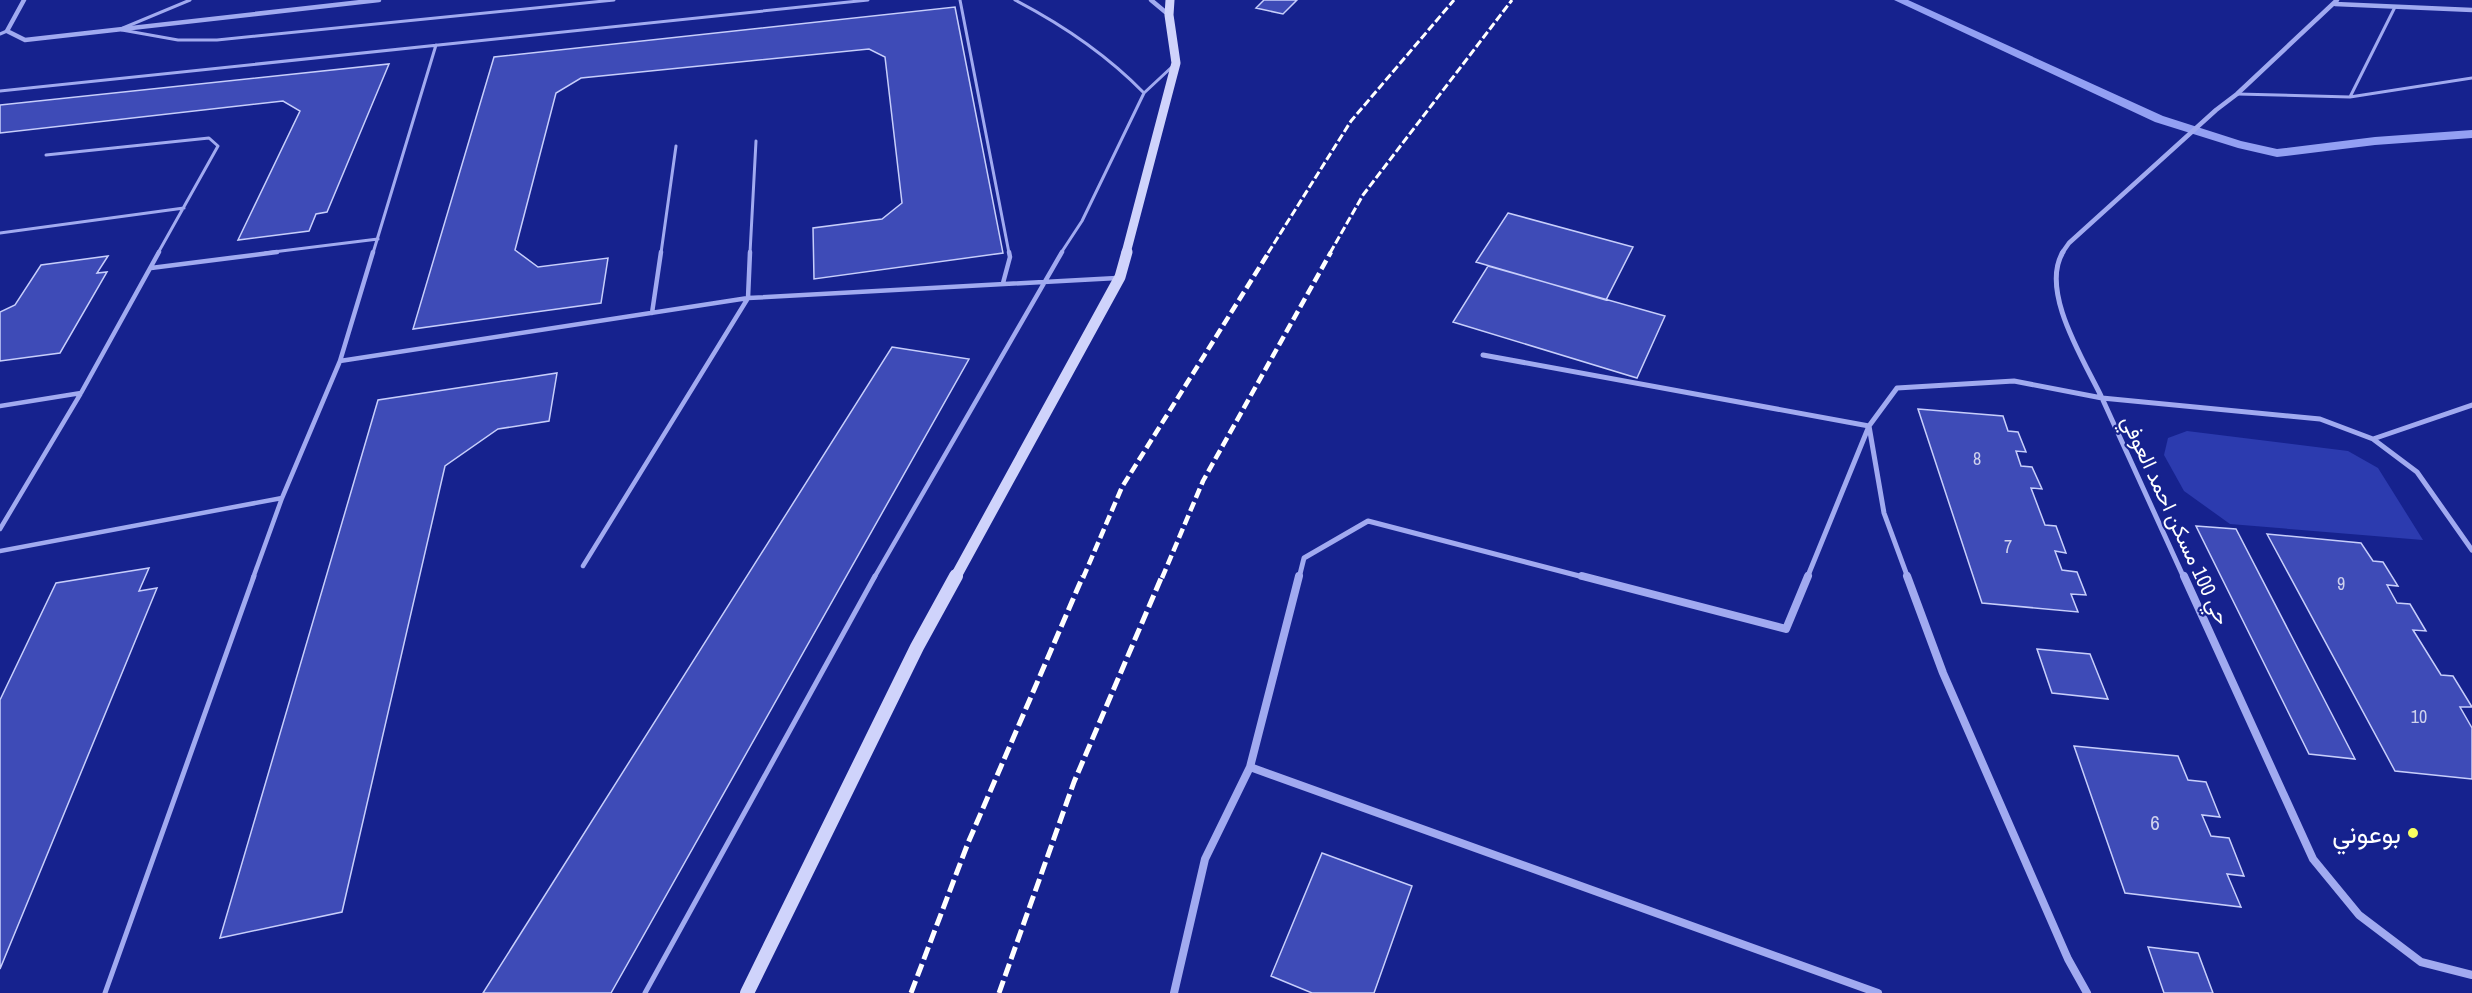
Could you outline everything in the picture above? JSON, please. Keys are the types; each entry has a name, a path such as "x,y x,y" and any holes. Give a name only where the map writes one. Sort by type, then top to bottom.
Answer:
{"main road":[{"path":"747,993 917,647 1120,278 1176,63 1169,15 1170,0"}],"street":[{"path":"24,0 7,31 26,40 379,0"},
{"path":"1151,0 1169,15"},
{"path":"2102,398 2061,310 2054,289 2056,264 2069,243 2216,110 2237,94 2336,2 2472,10"},
{"path":"1483,355 1869,426"},
{"path":"1174,993 1205,859 1250,766 1304,558 1368,520 1785,629 1869,426 1897,388 2014,381 2102,398"},
{"name":"حي 100 مسكن احمد العوفي","path":"2102,398 2320,419 2373,439 2417,472 2472,550"},
{"name":"حي 100 مسكن احمد العوفي","path":"2102,398 2313,859 2359,915 2421,962 2472,975"},
{"path":"2373,439 2472,405"},
{"path":"1869,426 1884,513 1943,673 2068,959 2087,993"},
{"path":"1250,766 1878,993"}],"lane":[{"path":"119,29 190,0"},
{"path":"119,29 178,40 217,40 614,0"},
{"path":"0,91 868,0"},
{"path":"960,0 1010,257 1003,283"},
{"path":"1015,0 1098,49 1144,93"},
{"path":"2349,98 2395,7"},
{"path":"0,34 7,31"},
{"path":"105,993 282,498 340,361 436,45"},
{"path":"645,993 869,588 1044,280 1082,221 1144,93 1176,63"},
{"path":"2237,94 2349,98 2472,78"},
{"path":"0,529 81,393 218,146 209,138 46,155"},
{"path":"583,566 748,298 756,141"},
{"path":"652,313 676,146"},
{"path":"0,233 184,208"},
{"path":"152,268 378,239"},
{"path":"340,361 748,298 1044,280 1120,278"},
{"path":"0,406 81,393"},
{"path":"0,551 282,498"}],"shaded area":[{"path":"2187,431 2348,451 2378,468 2423,540 2230,524 2184,491 2164,455 2168,438"}],"building":[{"path":"1264,0 1297,0 1283,14 1256,8"},
{"path":"955,7 1003,253 814,279 813,228 882,219 902,203 885,57 869,49 581,78 556,93 515,250 538,267 608,258 601,303 413,329 494,57"},
{"path":"389,64 327,212 316,214 309,231 238,240 300,111 283,101 0,133 0,105"},
{"path":"1508,213 1633,247 1606,300 1476,262"},
{"path":"108,256 97,273 107,272 60,353 0,361 0,312 15,305 41,265"},
{"path":"1488,266 1665,316 1637,378 1453,322"},
{"path":"892,347 969,359 611,993 483,993"},
{"path":"557,373 549,421 498,429 445,466 342,912 220,938 378,400"},
{"path":"1918,409 2003,416 2008,431 2018,432 2026,452 2016,451 2021,466 2032,467 2042,489 2031,488 2045,525 2056,526 2066,553 2055,551 2062,570 2077,572 2086,595 2071,594 2078,612 1982,603"},
{"path":"2196,526 2236,529 2355,759 2309,754"},
{"path":"2267,534 2361,543 2373,561 2383,562 2398,586 2387,585 2397,603 2410,604 2426,631 2413,630 2441,675 2453,676 2472,707 2460,707 2472,728 2472,779 2395,771"},
{"path":"149,568 139,591 157,588 0,969 0,700 56,583"},
{"path":"2037,649 2090,654 2108,699 2052,693"},
{"path":"2074,746 2178,756 2188,780 2206,782 2220,817 2202,815 2211,836 2229,838 2244,876 2227,874 2241,907 2125,893"},
{"path":"1322,853 1412,886 1374,993 1312,993 1271,976"},
{"path":"2148,947 2198,953 2213,993 2164,993"}],"waterway":[{"path":"1899,0 2159,119 2238,144 2277,153 2375,141 2472,134"}],"railway":[{"path":"1268,253 1351,121 1454,0"},
{"path":"1330,253 1363,195 1512,0"},
{"path":"1083,578 1122,487 1269,252"},
{"path":"1162,578 1203,481 1331,252"},
{"path":"911,993 968,843 1083,576"},
{"path":"999,993 1074,782 1162,576"}],"place":[{"name":"بوعوني","path":"2413,833"}]}
